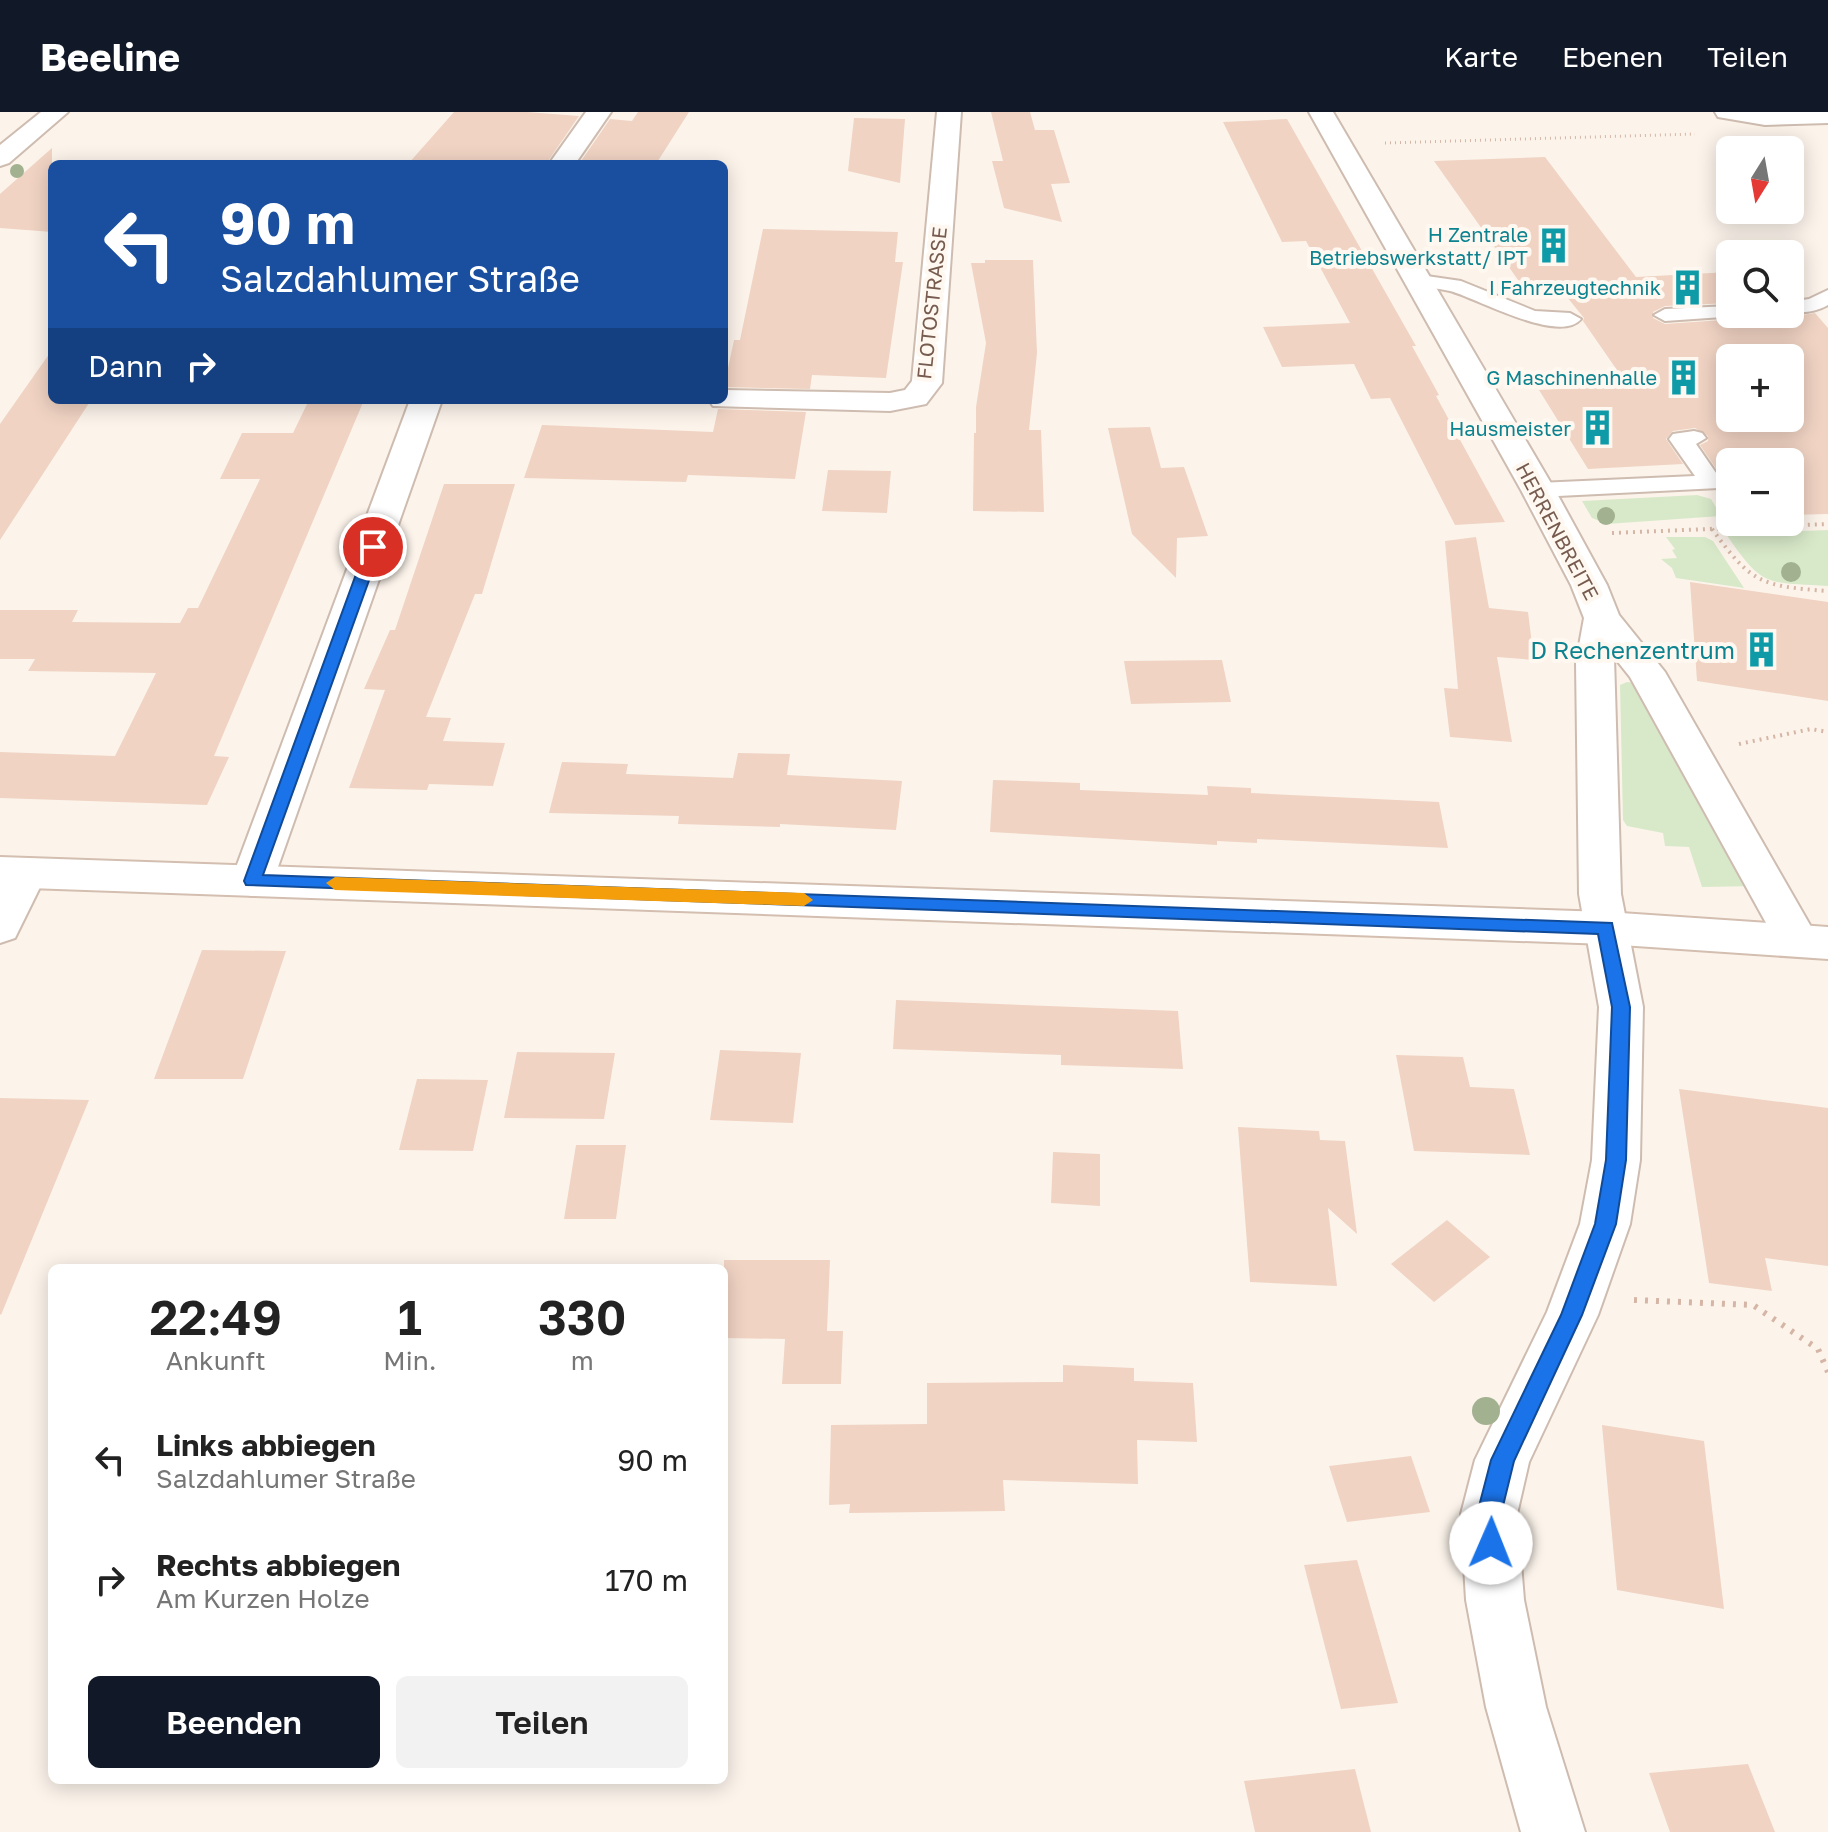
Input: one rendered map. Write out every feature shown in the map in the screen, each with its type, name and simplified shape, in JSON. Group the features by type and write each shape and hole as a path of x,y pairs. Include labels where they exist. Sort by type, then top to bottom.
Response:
{"street":[{"path":"0,158 56,112"},
{"path":"565,160 599,112"},
{"name":"FLOTOSTRASSE","path":"728,399 890,402 915,397 927,383 949,112"},
{"name":"HERRENBREITE","path":"1321,112 1563,535 1602,618 1646,672 1812,941"},
{"path":"1727,112 1765,118 1828,116"},
{"path":"252,881 425,404"},
{"name":"HERRENBREITE","path":"1553,1832 1516,1707 1495,1600 1489,1514 1502,1460 1572,1315 1605,1224 1616,1160 1621,1007 1600,894 1595,662 1602,618"},
{"path":"0,927 13,873 1606,928 1812,941"}],"lane":[{"path":"1420,281 1454,285 1532,317 1570,319"},
{"path":"1804,306 1815,304 1828,296"},
{"path":"1665,315 1716,313"},
{"path":"1538,490 1711,483 1681,439 1694,438"}],"path":[{"path":"1340,144 1695,134"},
{"path":"1563,535 1828,524"},
{"path":"1711,528 1755,582 1779,588 1828,591"},
{"path":"1762,741 1811,729 1828,732"},
{"path":"1628,1300 1753,1305 1818,1349 1828,1372"}],"green space":[{"path":"1697,495 1711,499 1716,508 1716,516 1607,524 1592,518 1582,501"},
{"path":"1828,530 1828,586 1767,579 1749,564 1728,536 1804,536 1804,531"},
{"path":"1666,537 1705,537 1713,541 1744,588 1676,578 1672,568 1661,559 1677,558 1672,550 1675,549"},
{"path":"1636,683 1760,886 1702,887 1689,847 1665,846 1663,833 1627,826 1623,820 1620,685"}],"building":[{"path":"454,112 579,116 549,160 412,160"},
{"path":"638,112 689,112 659,160 582,160 610,119 632,121"},
{"path":"991,112 1030,112 1035,130 1054,130 1070,183 1051,184 1062,222 1004,208 992,161 1003,161"},
{"path":"854,118 905,119 900,183 848,171"},
{"path":"1287,119 1416,346 1412,346 1439,395 1436,396 1505,522 1455,525 1390,398 1371,399 1354,364 1282,367 1263,327 1350,323 1306,241 1282,242 1223,122"},
{"path":"52,148 52,160 48,160 48,232 0,228 0,194"},
{"path":"1545,157 1636,277 1716,273 1716,304 1665,306 1653,312 1653,318 1665,324 1716,320 1716,328 1804,328 1804,315 1815,313 1828,328 1828,514 1804,515 1804,448 1716,448 1716,468 1700,445 1708,441 1708,436 1695,428 1673,431 1666,439 1683,464 1588,469 1539,390 1628,386 1583,321 1584,318 1558,286 1523,287 1434,161"},
{"path":"763,229 898,232 895,262 903,262 886,378 812,375 810,389 728,387 734,340 740,340"},
{"path":"985,260 1033,260 1037,353 1029,430 1041,430 1044,512 973,511 976,407 986,343 971,263 985,263"},
{"path":"48,356 48,404 88,404 0,540 0,424"},
{"path":"307,404 362,404 214,756 229,757 207,805 0,798 0,752 115,756 156,673 28,671 35,659 0,659 0,610 78,610 72,622 180,623 188,608 198,608 260,479 220,479 242,433 293,433"},
{"path":"718,409 806,412 795,479 688,475 686,482 524,478 542,425 713,432"},
{"path":"1150,427 1161,468 1184,467 1208,536 1177,538 1176,578 1132,534 1108,428"},
{"path":"828,470 891,471 887,513 822,511"},
{"path":"444,484 515,484 482,594 475,594 426,717 451,718 443,741 505,743 493,786 429,784 427,790 349,788 385,690 364,689 390,630 395,630"},
{"path":"1476,537 1489,608 1528,612 1534,660 1497,657 1512,742 1450,737 1444,688 1458,689 1445,541"},
{"name":"D Rechenzentrum","path":"1690,582 1828,602 1828,701 1697,681"},
{"path":"1222,660 1231,702 1131,704 1124,661"},
{"path":"738,753 790,754 787,775 902,781 896,830 780,824 780,827 678,824 679,816 549,813 562,762 628,764 626,774 733,778"},
{"path":"993,780 1080,783 1080,790 1208,795 1207,786 1251,788 1251,793 1439,802 1448,848 1257,839 1257,843 1217,841 1217,845 990,832"},
{"path":"202,950 286,951 243,1079 154,1079"},
{"path":"896,1000 1178,1011 1183,1069 1061,1065 1061,1055 893,1049"},
{"path":"720,1050 801,1053 793,1123 710,1120"},
{"path":"517,1052 615,1053 604,1119 504,1118"},
{"path":"1396,1055 1463,1057 1470,1087 1514,1089 1530,1155 1414,1151"},
{"path":"417,1079 488,1080 473,1151 399,1150"},
{"path":"1679,1089 1828,1108 1828,1266 1765,1258 1772,1291 1709,1283"},
{"path":"0,1098 89,1100 1,1315 0,1314"},
{"path":"1238,1127 1319,1131 1320,1140 1345,1141 1357,1234 1328,1208 1337,1286 1250,1282"},
{"path":"576,1145 626,1145 616,1219 564,1219"},
{"path":"1053,1152 1100,1154 1100,1206 1051,1203"},
{"path":"1447,1220 1490,1257 1434,1302 1391,1264"},
{"path":"724,1260 830,1260 827,1331 843,1331 841,1384 782,1384 785,1339 728,1338 728,1264 724,1264"},
{"path":"1063,1365 1134,1368 1134,1381 1193,1383 1197,1442 1137,1440 1138,1484 1003,1480 1005,1511 849,1513 850,1504 829,1505 831,1425 927,1424 927,1383 1063,1382"},
{"path":"1602,1425 1704,1441 1724,1609 1617,1590"},
{"path":"1411,1456 1430,1512 1347,1522 1329,1466"},
{"path":"1357,1560 1398,1703 1341,1709 1304,1565"},
{"path":"1748,1764 1775,1832 1670,1832 1649,1773"},
{"path":"1355,1769 1371,1832 1255,1832 1244,1781"}],"slow traffic":[{"path":"335,883 804,900"}],"place":[{"name":"H Zentrale Betriebswerkstatt/ IPT","path":"1554,246"},
{"name":"I Fahrzeugtechnik","path":"1687,287"},
{"name":"G Maschinenhalle","path":"1683,377"},
{"name":"Hausmeister","path":"1597,428"},
{"name":"D Rechenzentrum","path":"1761,649"}],"route":[{"path":"373,547 252,881 1606,928 1621,1007 1616,1160 1605,1224 1572,1315 1502,1460 1489,1514 1491,1543"}]}
